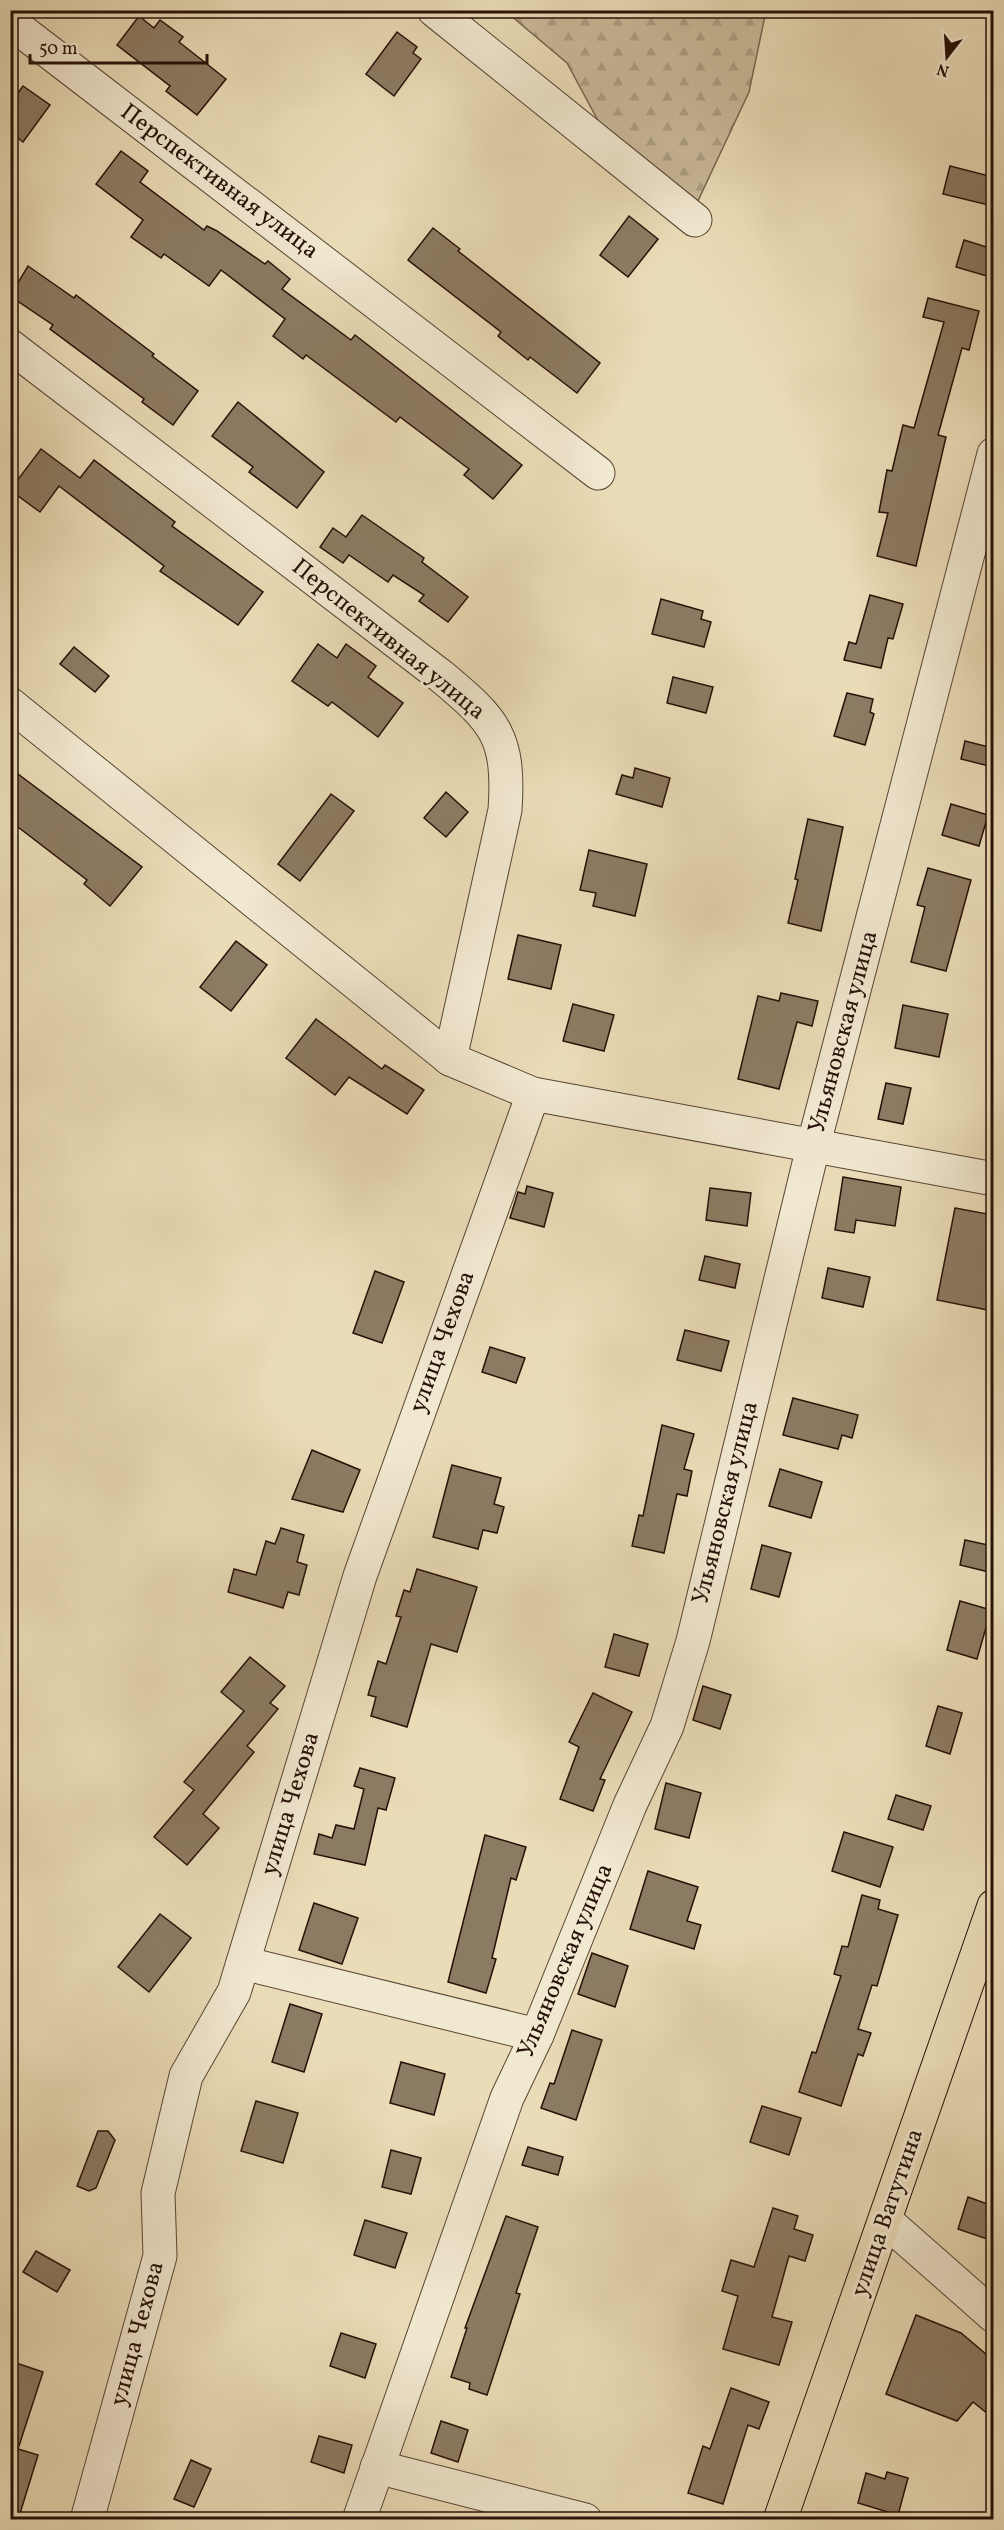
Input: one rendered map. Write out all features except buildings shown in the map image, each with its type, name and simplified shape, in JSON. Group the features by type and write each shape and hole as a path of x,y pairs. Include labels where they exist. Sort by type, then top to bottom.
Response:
{"main road":[{"name":"улица Ватутина","path":"786,2517 993,1906"}],"street":[{"path":"434,10 695,220"},
{"name":"Перспективная улица","path":"10,22 598,473"},
{"name":"Перспективная улица","path":"10,346 441,676 476,705 492,724 502,743 507,778 505,810 450,1059"},
{"name":"Ульяновская улица","path":"359,2520 507,2098 537,2035 630,1805 667,1726 693,1641 813,1147 993,454"},
{"path":"10,704 450,1059 533,1094 993,1179"},
{"name":"улица Чехова","path":"87,2520 160,2256 158,2193 186,2076 234,1992 360,1576 533,1094"},
{"path":"243,1962 537,2035"},
{"path":"886,2221 993,2316"},
{"path":"377,2467 585,2520"}],"green space":[{"path":"500,11 766,11 749,92 696,205 601,126 567,63 510,15"}]}
